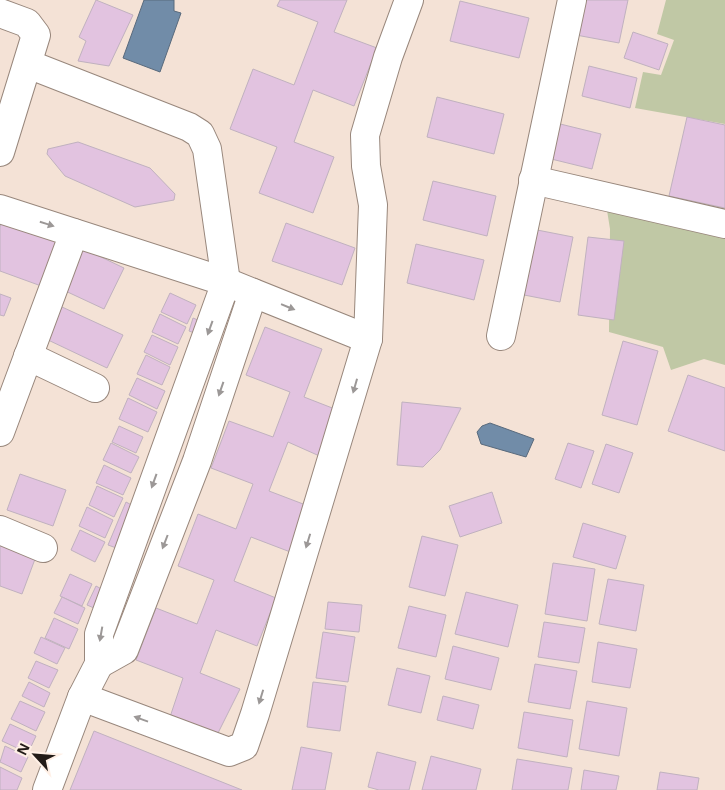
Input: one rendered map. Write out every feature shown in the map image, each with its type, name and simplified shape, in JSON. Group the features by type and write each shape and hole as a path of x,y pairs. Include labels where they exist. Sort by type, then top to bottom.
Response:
{"street":[{"path":"82,696 229,752 244,746 334,457 368,339 373,205 366,166 365,135 388,56 408,0"},
{"path":"501,336 572,0"},
{"path":"0,13 27,23 36,34 0,152"},
{"path":"28,64 189,127 200,134 207,149 226,282 99,634 99,664 82,696 46,790"},
{"path":"534,180 725,224"},
{"path":"0,210 74,232 226,282 368,339"},
{"path":"0,432 74,232"},
{"path":"99,664 124,650 197,461 253,293"},
{"path":"28,356 96,388"},
{"path":"0,530 44,548"}],"green space":[{"path":"666,0 725,0 725,124 635,108 643,72 661,75 674,40 657,34"},
{"path":"606,204 725,233 725,365 704,359 671,370 663,347 609,332 610,229"}],"water":[{"path":"144,0 174,0 174,11 181,13 160,72 123,58"},
{"path":"490,423 534,439 526,457 481,444 477,432 482,426"}],"building":[{"path":"96,0 133,15 109,66 78,61 86,41 79,37"},
{"path":"280,0 347,0 334,32 377,48 354,106 313,90 294,142 334,157 313,213 259,193 277,147 230,129 253,69 294,85 318,22 277,6"},
{"path":"583,0 628,0 619,43 576,35"},
{"path":"460,1 529,18 519,58 450,41"},
{"path":"633,32 668,44 659,70 624,58"},
{"path":"589,66 637,78 630,108 582,96"},
{"path":"437,97 504,114 494,154 427,137"},
{"path":"687,117 725,125 725,208 669,196"},
{"path":"548,121 601,134 592,169 539,156"},
{"path":"78,142 150,168 175,194 174,200 135,207 65,176 47,154 48,149"},
{"path":"433,181 496,196 487,236 423,220"},
{"path":"3,219 61,241 44,287 0,271 0,227"},
{"path":"286,223 355,248 342,285 272,261"},
{"path":"532,229 573,237 560,302 519,294"},
{"path":"588,237 624,241 614,320 578,315"},
{"path":"416,244 484,260 474,300 407,283"},
{"path":"78,246 124,268 104,309 59,288"},
{"path":"170,293 196,305 187,324 161,312"},
{"path":"0,294 11,298 4,316 0,315"},
{"path":"62,307 123,335 107,368 46,339"},
{"path":"160,314 186,327 178,344 152,332"},
{"path":"193,318 210,325 205,337 189,331"},
{"path":"265,327 322,349 304,397 340,411 324,458 288,442 269,491 311,507 293,553 251,537 234,581 276,598 257,646 216,630 200,673 240,689 218,733 169,720 183,678 136,660 156,608 197,624 214,580 178,566 198,514 236,529 253,484 211,468 229,421 273,437 290,392 246,375"},
{"path":"152,335 178,347 170,365 144,352"},
{"path":"623,341 658,351 637,425 602,415"},
{"path":"146,355 170,367 162,385 137,374"},
{"path":"688,375 725,388 725,451 668,431"},
{"path":"137,378 165,391 157,409 129,395"},
{"path":"128,398 157,412 148,432 119,419"},
{"path":"402,402 461,408 440,450 423,467 397,465"},
{"path":"119,426 143,437 136,453 112,442"},
{"path":"111,443 139,457 131,473 103,460"},
{"path":"568,443 594,451 581,488 555,479"},
{"path":"606,444 633,453 619,493 592,484"},
{"path":"104,465 131,478 123,495 96,483"},
{"path":"20,474 66,490 53,526 7,510"},
{"path":"97,486 123,498 114,517 89,505"},
{"path":"492,492 502,523 460,537 449,506"},
{"path":"126,502 139,509 122,550 108,545"},
{"path":"87,507 113,520 105,538 79,526"},
{"path":"583,523 626,536 616,569 573,557"},
{"path":"80,530 105,542 95,562 71,550"},
{"path":"422,536 458,545 445,596 409,587"},
{"path":"0,537 38,551 22,594 0,586"},
{"path":"553,563 595,569 587,621 545,614"},
{"path":"70,574 92,584 82,606 60,596"},
{"path":"608,579 644,585 636,631 599,624"},
{"path":"96,586 109,593 101,611 87,605"},
{"path":"466,592 518,605 508,647 455,634"},
{"path":"62,597 85,608 78,624 54,613"},
{"path":"328,602 362,605 359,632 325,629"},
{"path":"409,606 446,615 436,657 398,648"},
{"path":"54,618 78,629 69,649 45,638"},
{"path":"544,622 585,628 579,663 538,657"},
{"path":"323,632 355,637 348,682 316,678"},
{"path":"41,637 65,648 57,664 34,653"},
{"path":"598,642 637,649 630,688 592,682"},
{"path":"453,646 499,658 491,690 445,679"},
{"path":"36,661 58,670 49,688 28,678"},
{"path":"535,664 577,671 570,709 528,702"},
{"path":"397,668 430,676 421,713 388,705"},
{"path":"29,682 50,693 44,707 22,696"},
{"path":"313,682 346,686 340,731 307,727"},
{"path":"443,696 479,705 473,729 437,720"},
{"path":"20,701 45,712 36,731 11,719"},
{"path":"587,701 627,708 619,756 579,749"},
{"path":"524,712 573,720 567,757 518,748"},
{"path":"10,724 36,736 28,753 2,741"},
{"path":"94,731 242,790 70,790"},
{"path":"5,746 28,757 21,772 0,762"},
{"path":"301,747 332,753 325,790 292,790"},
{"path":"377,752 416,762 409,790 379,790 368,787"},
{"path":"431,756 481,769 476,790 422,790"},
{"path":"517,759 572,768 568,790 512,790"},
{"path":"0,767 22,778 17,790 0,790"},
{"path":"584,770 619,776 616,790 581,790"},
{"path":"660,772 699,778 697,790 657,790"}]}
